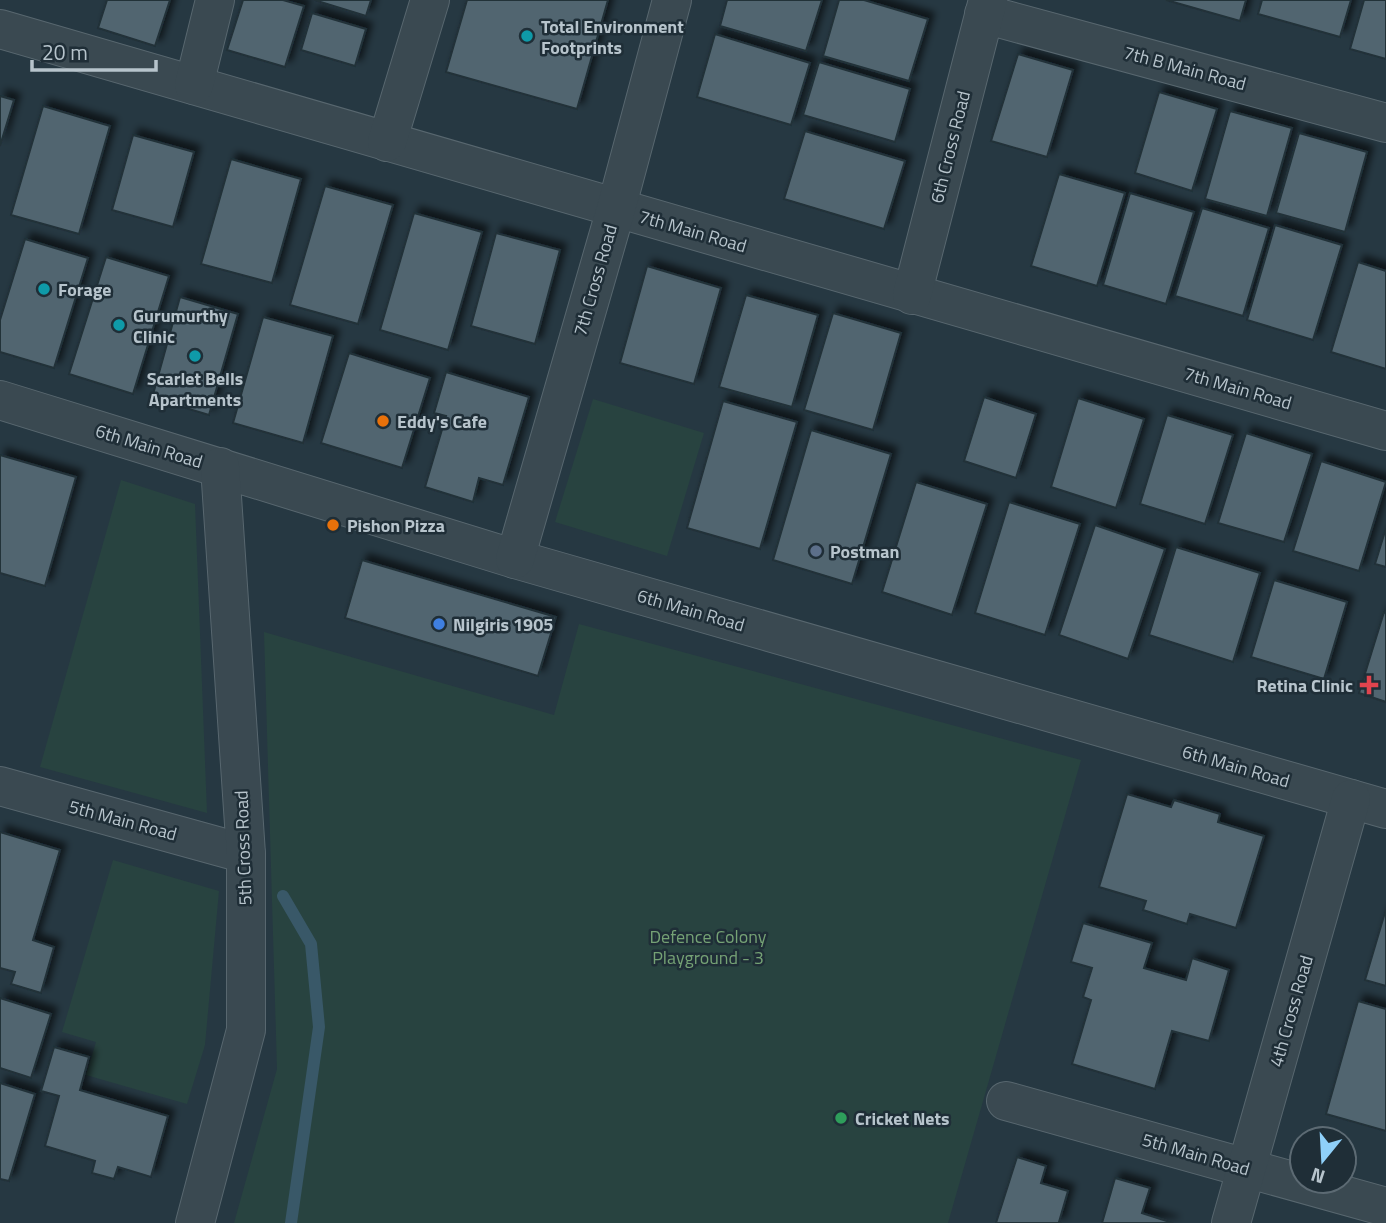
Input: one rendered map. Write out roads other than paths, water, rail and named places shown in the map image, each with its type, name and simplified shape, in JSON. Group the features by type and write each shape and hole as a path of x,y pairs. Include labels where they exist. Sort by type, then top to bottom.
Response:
{"street":[{"path":"194,85 215,0"},
{"path":"387,142 430,0"},
{"name":"7th Cross Road","path":"514,559 616,209 672,0"},
{"name":"7th B Main Road","path":"986,7 1386,123"},
{"name":"6th Cross Road","path":"912,295 986,7"},
{"name":"7th Main Road","path":"0,29 1386,431"},
{"name":"6th Main Road","path":"0,400 514,559 1368,804"},
{"name":"5th Cross Road","path":"195,1223 246,1030 246,854 220,467"},
{"name":"5th Main Road","path":"0,786 246,854"},
{"name":"4th Cross Road","path":"1231,1223 1246,1168 1368,804"},
{"name":"5th Main Road","path":"1006,1101 1386,1207"}],"waterway":[{"path":"283,896 311,944 319,1027 291,1223"}],"place":[{"name":"Total Environment Footprints","path":"527,36"},
{"name":"Forage","path":"44,289"},
{"name":"Gurumurthy Clinic","path":"119,325"},
{"name":"Scarlet Bells Apartments","path":"195,356"},
{"name":"Eddy's Cafe","path":"383,421"},
{"name":"Pishon Pizza","path":"333,525"},
{"name":"Postman","path":"816,551"},
{"name":"Nilgiris 1905","path":"439,624"},
{"name":"Retina Clinic","path":"1369,685"},
{"name":"Cricket Nets","path":"841,1118"}],"park label":[{"name":"Defence Colony Playground - 3","path":"708,946"}]}
